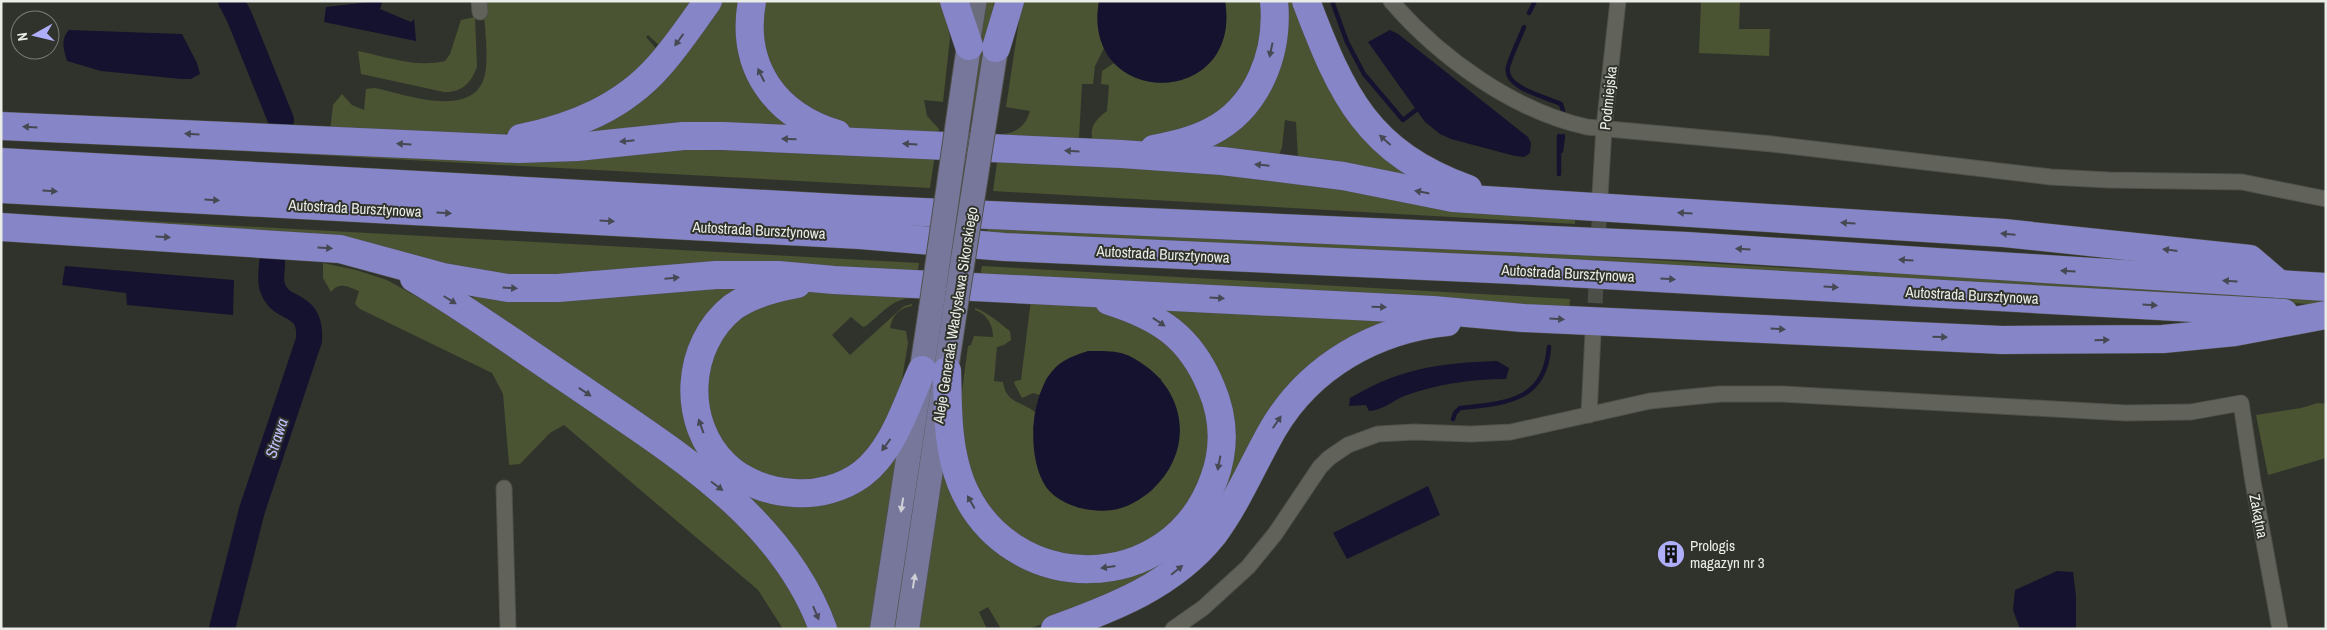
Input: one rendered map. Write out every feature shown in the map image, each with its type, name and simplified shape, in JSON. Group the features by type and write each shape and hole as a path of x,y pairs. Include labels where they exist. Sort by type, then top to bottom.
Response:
{"highway":[{"path":"453,146 507,141 540,134 581,122 611,106 642,83 659,66 708,1"},
{"path":"752,1 749,30 751,49 762,79 772,94 787,109 816,128 873,142"},
{"path":"954,1 969,46"},
{"path":"996,48 1010,1"},
{"path":"1121,154 1183,142 1209,132 1225,122 1245,105 1263,76 1271,52 1275,26 1274,1"},
{"path":"1306,1 1349,100 1366,122 1387,143 1420,168 1444,179 1486,195 1523,203"},
{"path":"1,126 547,149 683,136 873,142 1121,154 1290,168 1343,176 1453,198 1798,220 2108,243 2250,259 2278,284"},
{"name":"Autostrada Bursztynowa","path":"1,162 864,209 1687,246 2326,287"},
{"name":"Autostrada Bursztynowa","path":"1,189 860,235 1005,247 1514,270 2326,315"},
{"path":"1,227 340,249 443,277 485,286 519,288 560,288 716,275 778,275 834,280 1432,310 1508,317 1983,339 2163,339 2235,332 2326,315"},
{"path":"378,259 409,275 460,306 625,419 720,488 754,521 785,559 812,602 822,629"},
{"path":"834,280 783,287 753,296 734,307 723,317 706,339 695,373 696,409 705,438 725,465 752,483 785,493 802,494 835,488 862,474 890,441 934,370"},
{"path":"934,370 961,483 979,516 1010,546 1042,563 1063,568 1099,568 1140,559 1163,547 1176,537 1204,504 1219,461 1221,448 1220,414 1216,399 1202,368 1181,339 1152,317 1104,299 1046,290"},
{"path":"1055,629 1094,615 1138,595 1167,577 1196,553 1212,535 1233,503 1285,411 1304,388 1335,362 1363,344 1420,325 1508,317"}],"main road":[{"name":"Aleje Generała Władysława Sikorskiego","path":"906,629 934,370 931,310 976,1"},
{"name":"Aleje Generała Władysława Sikorskiego","path":"882,629 934,370 955,310 1003,1"}],"street":[{"path":"1391,1 1402,14 1442,50 1479,79 1518,104 1560,121 1604,128 1772,144 2051,176 2117,180 2242,182 2326,199"},
{"name":"Podmiejska","path":"1600,196 1604,128 1618,1"},
{"path":"1173,629 1204,608 1248,567 1275,534 1320,467 1348,445 1378,434 1511,432 1589,415 1594,333"},
{"name":"Zakątna","path":"1589,415 1650,401 1720,394 1782,394 2126,413 2191,412 2241,403 2253,482 2280,629"},
{"path":"504,488 508,629"}],"green space":[{"path":"483,1 698,1 662,48 648,35 646,37 659,52 615,96 525,131 496,135 330,131 333,105 342,94 352,105 364,110 366,89 375,88 406,96 441,101 458,100 472,95 481,84 486,67"},
{"path":"720,1 741,1 773,113 791,129 617,136 583,132"},
{"path":"764,1 943,1 950,38 943,102 924,100 927,116 939,129 937,136 846,128 779,90 759,38"},
{"path":"987,1 994,1 976,117 969,117"},
{"path":"1022,1 1099,1 1098,25 1104,48 1095,66 1093,84 1082,84 1079,138 1073,142 1001,138 1002,134 1012,132 1020,127 1030,111 1006,107"},
{"path":"1225,1 1263,1 1262,42 1247,84 1202,126 1140,143 1094,143 1092,129 1099,118 1107,111 1109,85 1101,84 1102,71 1114,63 1118,67 1203,69 1216,53 1223,38 1226,22"},
{"path":"1286,1 1300,1 1326,69 1442,186 1298,158 1296,122 1285,120 1282,147 1278,158 1190,153 1212,144"},
{"path":"1701,1 1740,1 1739,29 1770,29 1769,56 1699,53"},
{"path":"475,17 477,66 469,82 461,89 444,92 361,74 358,51 412,62 434,63 445,61 450,54 461,20"},
{"path":"1,138 935,154 930,188"},
{"path":"998,156 1216,171 1575,217 1575,224 993,191"},
{"path":"1,213 919,263 917,275 545,281 1,218"},
{"path":"988,224 1259,236 1788,268 2326,293 2326,305 987,233"},
{"path":"323,263 356,270 387,280 476,330 685,476 751,533 780,571 812,629 783,629 758,590 564,425 550,433 520,464 509,465 503,394 492,373 360,309 355,304 359,291 341,286 331,292 323,278"},
{"path":"982,266 1570,299 1569,312 980,277"},
{"path":"745,284 722,305 692,431 803,503 902,432 872,629 832,629 802,572 473,308 474,289"},
{"path":"852,289 914,293 913,298 906,298 893,304 866,326 863,327 851,317 832,335 850,355 904,306 912,304 912,306 897,313 892,320 890,328 906,331 908,343 899,398 892,416 864,458 832,479 782,484 739,461 718,436 706,402 707,367 724,328 775,293"},
{"path":"1031,299 1088,303 1162,332 1201,385 1212,448 1191,504 1144,546 1077,560 1008,533 968,476 959,414 968,346 971,345 974,336 993,337 992,328 988,320 975,308 989,315 1010,331 1011,340 997,347 994,381 1003,382 1010,398 1035,412 1033,430 1162,380 1128,355 1071,357 1056,367 1046,379 1040,395 1033,393 1022,398 1014,383 1021,380"},
{"path":"1157,309 1411,318 1385,327 1253,456 1184,556 1089,608 1028,629 1001,629 988,607 979,612 987,629 917,629 944,454 1001,550 1156,562 1229,452"},
{"path":"2318,403 2326,404 2326,458 2268,475 2256,415 2301,408"}],"shaded area":[{"path":"378,1 382,3 380,9 411,22 414,19 416,41 324,22 326,7"},
{"path":"1099,1 1225,1 1224,37 1210,62 1188,78 1162,83 1135,78 1113,62 1100,37"},
{"path":"69,30 182,34 197,63 200,74 191,79 181,79 101,71 67,61 64,37"},
{"path":"1390,30 1398,34 1528,137 1531,143 1530,153 1524,157 1515,156 1451,139 1440,134 1425,122 1368,42"},
{"path":"65,266 234,280 233,315 127,305 126,293 62,285"},
{"path":"1088,351 1120,353 1129,356 1148,368 1163,382 1173,399 1179,417 1180,436 1176,455 1167,473 1143,497 1118,509 1103,511 1085,509 1059,499 1046,487 1035,459 1033,443 1034,426 1040,393 1055,368 1062,362"},
{"path":"1497,361 1509,368 1506,379 1467,381 1429,388 1404,396 1373,411 1369,411 1366,405 1349,406 1350,398 1386,380 1404,374 1457,363"},
{"path":"1428,486 1440,515 1347,559 1333,533"},
{"path":"2057,571 2073,572 2076,596 2076,629 2020,629 2013,610 2015,590"}],"waterway":[{"name":"Strawa","path":"231,1 239,16 281,120"},
{"path":"1332,1 1347,42 1364,74 1403,120 1416,110"},
{"path":"1529,13 1535,1"},
{"path":"1524,27 1508,67 1508,74 1512,81 1527,91 1561,104 1563,111"},
{"path":"1559,136 1559,174"},
{"path":"1561,151 1563,136"},
{"name":"Strawa","path":"222,629 252,510 309,340 309,327 306,318 301,312 276,295 271,283 272,263"},
{"path":"1453,419 1455,413 1460,408 1507,401 1531,389 1540,379 1546,365 1549,347"}],"tunnel":[{"path":"1594,326 1600,202"}],"place":[{"name":"Prologis magazyn nr 3","path":"1671,554"}]}
